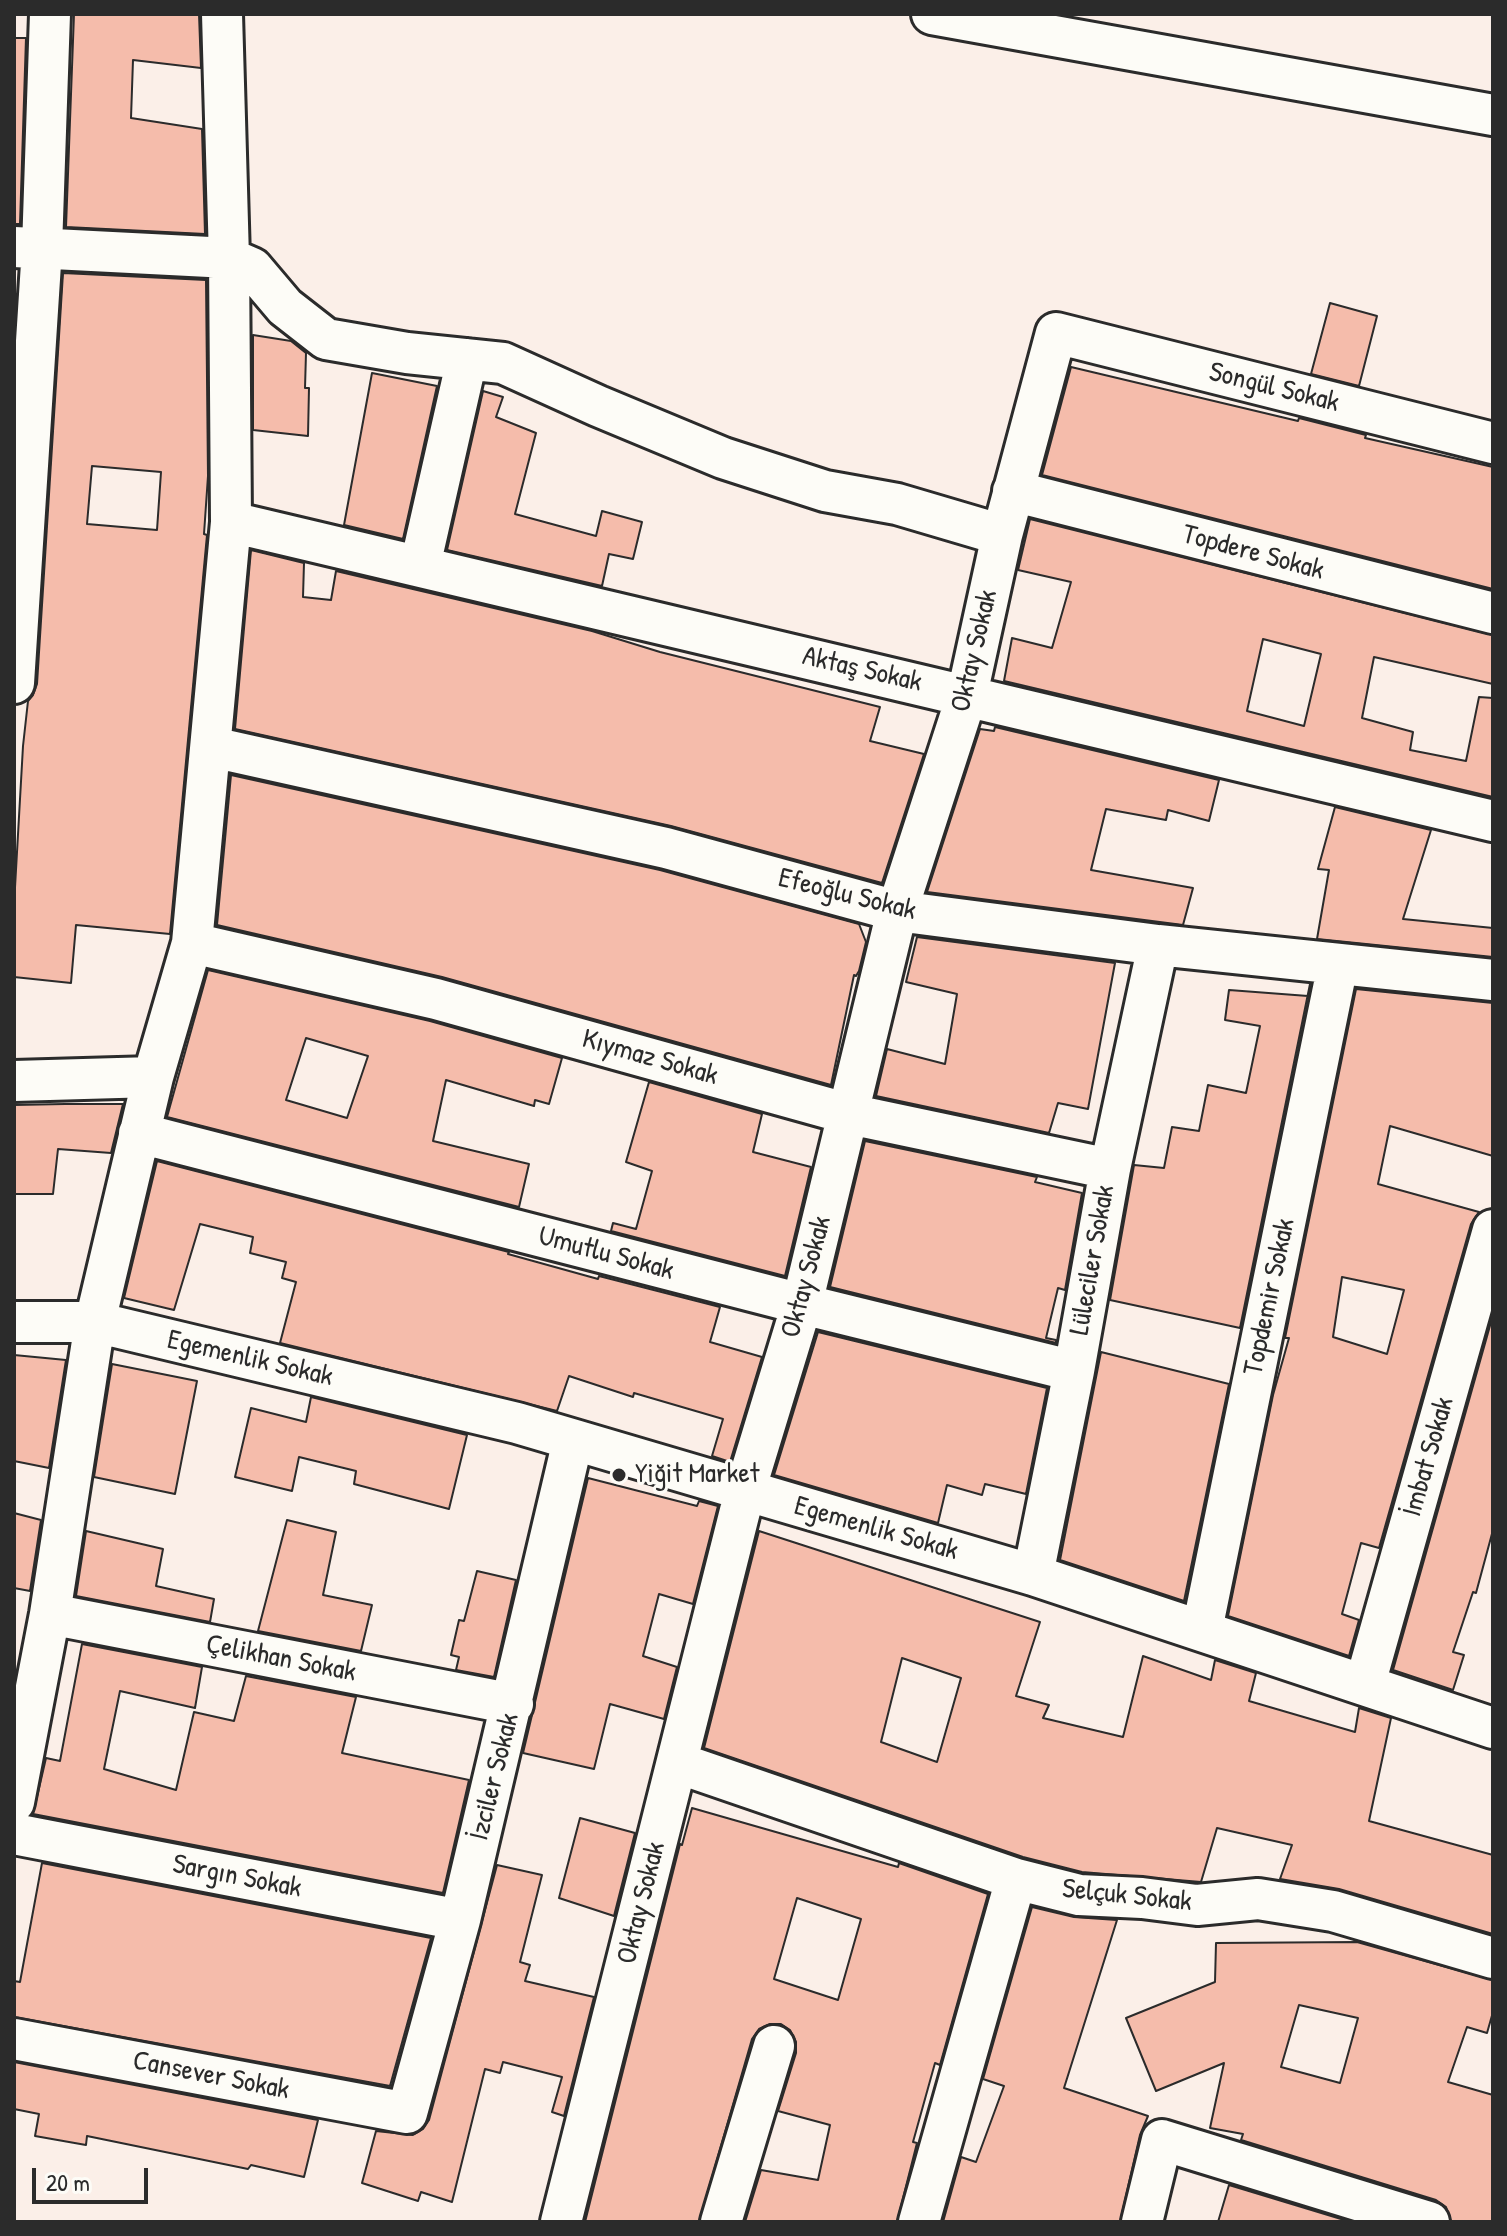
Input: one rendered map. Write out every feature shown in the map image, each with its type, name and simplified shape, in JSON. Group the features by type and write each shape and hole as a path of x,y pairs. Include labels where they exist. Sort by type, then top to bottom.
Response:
{"street":[{"path":"14,683 28,247 50,14"},
{"path":"14,1802 50,1614 95,1322 153,1077 192,943 231,522 229,258 222,14"},
{"path":"932,14 1493,115"},
{"path":"28,247 229,258 252,268 285,307 326,339 407,353 503,363 723,458 825,491 897,504 1002,535"},
{"name":"Songül Sokak","path":"1056,333 1493,443"},
{"name":"Oktay Sokak","path":"561,2222 745,1491 802,1304 897,911 967,695 1002,535 1056,333"},
{"path":"420,566 467,359"},
{"name":"Topdere Sokak","path":"1013,491 1493,613"},
{"name":"Aktaş Sokak","path":"231,522 1493,821"},
{"name":"Efeoğlu Sokak","path":"212,747 666,848 897,911 1158,945 1493,980"},
{"name":"Kıymaz Sokak","path":"192,943 436,999 849,1114 1110,1169"},
{"name":"Lüleciler Sokak","path":"1033,1575 1110,1169 1158,945"},
{"name":"Topdemir Sokak","path":"1202,1630 1338,964"},
{"path":"14,1081 153,1077"},
{"name":"Umutlu Sokak","path":"139,1133 1074,1371"},
{"name":"İmbat Sokak","path":"1365,1684 1493,1230"},
{"name":"Egemenlik Sokak","path":"14,1322 95,1322 502,1419 1033,1575 1493,1728"},
{"name":"İzciler Sokak","path":"407,2113 460,1920 573,1440"},
{"name":"Çelikhan Sokak","path":"50,1614 513,1704"},
{"name":"Selçuk Sokak","path":"678,1763 1016,1879 1079,1895 1197,1905 1258,1899 1273,1901 1333,1911 1493,1958"},
{"name":"Sargın Sokak","path":"14,1834 460,1920"},
{"path":"919,2222 1016,1879"},
{"name":"Cansever Sokak","path":"14,2039 407,2113"},
{"path":"721,2222 774,2046"},
{"path":"1142,2222 1162,2140 1429,2222"}],"building":[{"path":"74,14 199,14 201,68 133,60 131,118 202,129 205,234 66,227"},
{"path":"14,38 26,38 20,224 14,224"},
{"path":"63,273 206,280 208,476 204,534 207,535 170,934 76,925 71,983 14,977 14,905 23,746 28,701 37,684","holes":["92,466 161,472 157,530 87,524"]},
{"path":"1330,303 1377,316 1359,386 1311,374"},
{"path":"253,335 291,341 306,353 308,436 253,430"},
{"path":"1071,367 1298,421 1299,418 1366,435 1365,438 1493,467 1493,589 1042,475"},
{"path":"372,373 437,386 403,539 344,525"},
{"path":"483,391 503,397 496,417 536,433 515,514 596,536 602,511 642,522 633,559 609,554 602,586 447,550"},
{"path":"1030,519 1493,635 1493,684 1374,657 1362,718 1413,732 1410,750 1466,761 1479,697 1493,698 1493,797 1004,681 1012,638 1052,648 1071,582 1018,570","holes":["1263,639 1321,654 1304,726 1247,711"]},
{"path":"251,550 304,563 303,597 331,600 336,571 592,631 660,652 880,707 870,741 924,754 882,883 671,826 235,729"},
{"path":"995,727 1219,780 1209,821 1168,810 1166,820 1106,809 1091,870 1193,888 1183,925 927,892 980,729 994,731"},
{"path":"231,775 660,870 859,924 866,942 859,971 854,975 831,1085 442,977 217,925"},
{"path":"1335,807 1431,830 1403,919 1493,928 1493,957 1317,939 1329,870 1318,869"},
{"path":"917,937 1115,963 1088,1109 1058,1103 1049,1133 876,1096 887,1049 945,1064 957,994 906,982"},
{"path":"208,970 430,1021 562,1058 549,1104 535,1100 534,1106 446,1080 433,1141 529,1164 519,1207 167,1117","holes":["306,1038 368,1056 347,1118 286,1100"]},
{"path":"1356,989 1493,1003 1493,1156 1390,1126 1378,1184 1479,1212 1471,1224 1379,1548 1361,1543 1342,1614 1359,1620 1349,1656 1228,1616 1273,1395 1289,1338 1285,1338","holes":["1342,1277 1404,1290 1387,1354 1333,1337"]},
{"path":"1229,990 1308,996 1240,1328 1110,1300 1134,1165 1164,1168 1172,1127 1199,1131 1208,1085 1246,1093 1260,1026 1225,1020"},
{"path":"649,1082 762,1114 753,1152 811,1167 785,1276 611,1231 613,1223 636,1229 652,1171 626,1162"},
{"path":"123,1104 111,1153 58,1149 53,1194 14,1194 14,1105"},
{"path":"865,1141 1037,1177 1035,1182 1082,1193 1065,1290 1058,1288 1046,1338 1056,1340 1056,1343 830,1287"},
{"path":"157,1161 509,1252 598,1279 599,1276 720,1307 710,1342 762,1357 730,1462 712,1456 723,1419 634,1393 633,1397 569,1376 557,1411 280,1343 296,1282 282,1278 286,1262 250,1253 253,1237 200,1224 174,1310 124,1298"},
{"path":"1493,1315 1493,1530 1476,1593 1473,1592 1453,1652 1464,1655 1453,1690 1393,1670"},
{"path":"818,1332 1047,1388 1026,1494 985,1484 982,1495 947,1485 938,1523 774,1475"},
{"path":"1101,1352 1229,1384 1184,1601 1060,1560"},
{"path":"14,1355 66,1360 49,1468 14,1461"},
{"path":"112,1364 197,1381 175,1494 94,1477"},
{"path":"311,1397 467,1435 449,1509 354,1484 356,1471 299,1457 292,1491 235,1477 251,1408 306,1422"},
{"path":"588,1478 697,1506 699,1501 718,1506 693,1604 659,1594 643,1656 677,1667 664,1719 610,1704 594,1769 523,1753"},
{"path":"14,1513 41,1520 30,1591 14,1588"},
{"path":"287,1520 336,1532 323,1595 372,1605 361,1651 258,1631"},
{"path":"86,1531 163,1549 156,1586 214,1599 210,1622 76,1596"},
{"path":"759,1531 1040,1622 1016,1696 1049,1705 1043,1718 1123,1737 1143,1656 1211,1680 1215,1660 1256,1673 1249,1701 1355,1732 1359,1708 1391,1718 1369,1821 1493,1855 1493,1934 1339,1889 1280,1879 1292,1845 1217,1828 1201,1882 1082,1872 1023,1857 704,1748","holes":["902,1658 961,1678 937,1762 881,1742"]},
{"path":"477,1571 516,1580 494,1677 456,1670 459,1657 451,1655 459,1620 464,1621"},
{"path":"82,1644 202,1667 195,1708 120,1691 104,1769 176,1790 194,1712 234,1721 246,1676 356,1697 342,1753 469,1780 443,1893 33,1814 46,1758 60,1761"},
{"path":"692,1808 898,1867 899,1863 988,1894 940,2065 935,2063 913,2142 917,2143 897,2222 745,2222 761,2170 818,2180 830,2125 778,2111 796,2053 796,2042 790,2030 781,2024 770,2024 759,2029 752,2039 699,2222 585,2222","holes":["797,1898 861,1919 838,2000 774,1979"]},
{"path":"580,1818 635,1833 614,1916 559,1898"},
{"path":"42,1863 431,1938 390,2086 14,2017 14,1981 20,1982"},
{"path":"497,1865 542,1875 520,1962 530,1965 525,1981 594,1997 564,2116 552,2112 562,2077 503,2062 500,2073 485,2069 452,2202 421,2192 418,2201 362,2183 376,2131 413,2135 423,2129 429,2120"},
{"path":"1032,1907 1074,1917 1117,1920 1064,2088 1148,2116 1140,2135 1120,2222 943,2222 961,2157 976,2162 1004,2086 983,2079"},
{"path":"1357,1942 1493,1980 1493,2012 1487,2033 1467,2027 1448,2082 1493,2095 1493,2222 1451,2222 1446,2207 1436,2200 1241,2140 1243,2134 1210,2128 1224,2063 1156,2091 1126,2018 1215,1982 1216,1943","holes":["1299,2005 1358,2018 1340,2083 1281,2067"]},
{"path":"14,2062 318,2120 304,2177 251,2165 248,2169 87,2136 86,2145 35,2136 39,2114 14,2109"},
{"path":"1229,2185 1351,2222 1218,2222"}],"place":[{"name":"Yiğit Market","path":"619,1475"}]}
